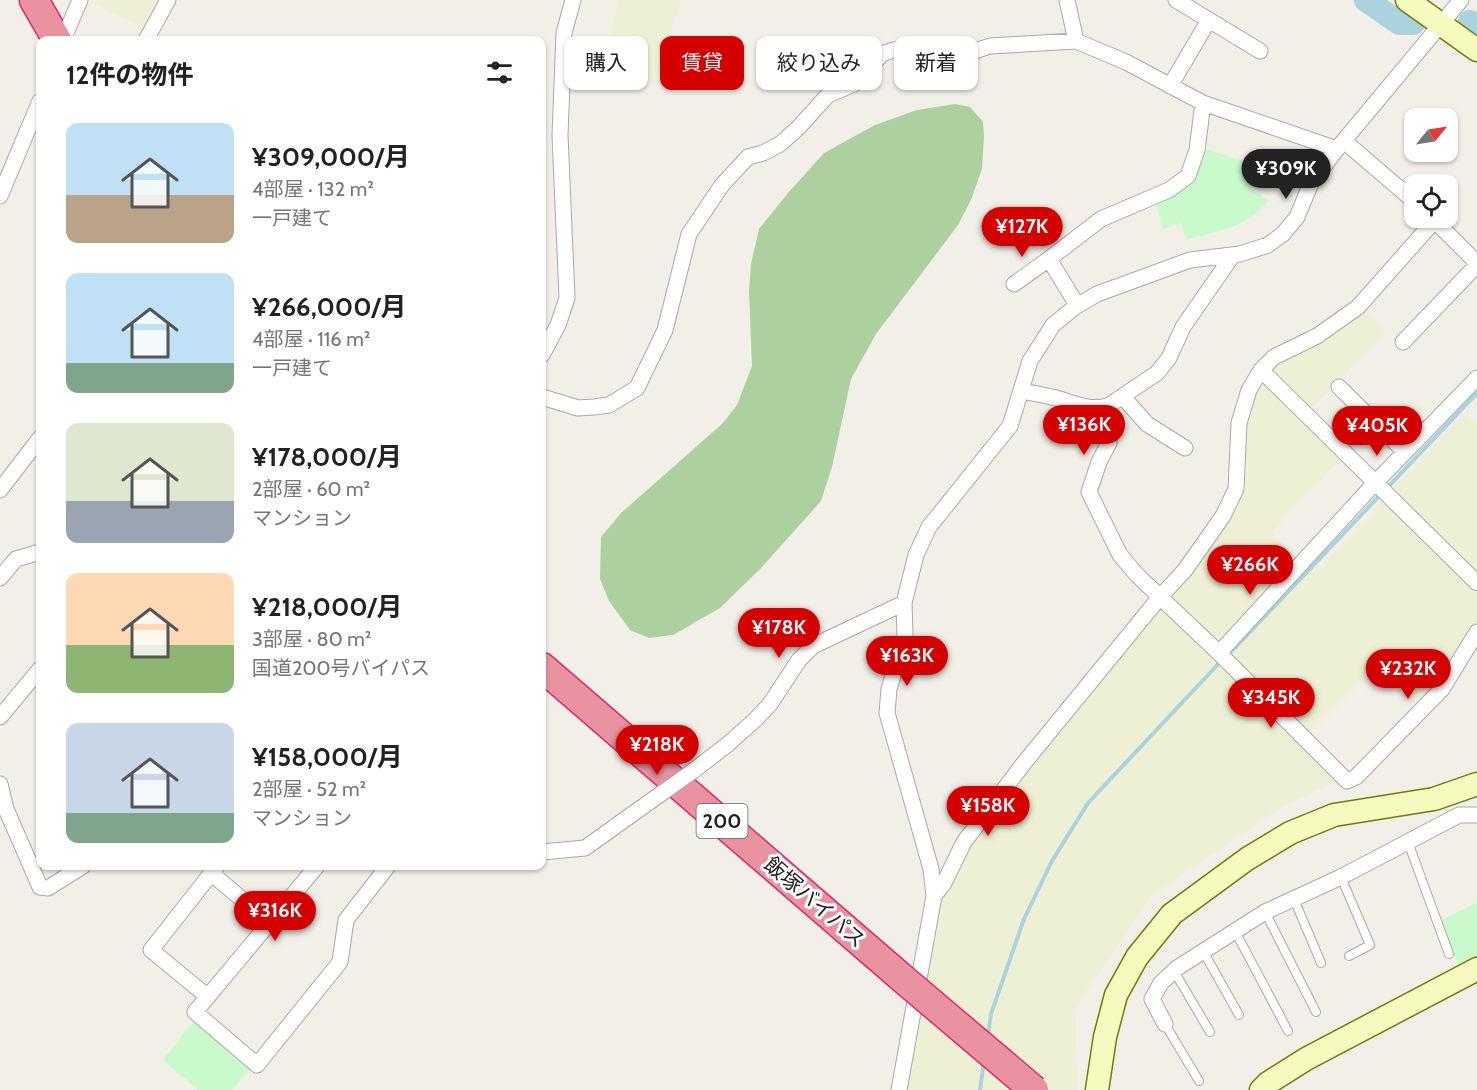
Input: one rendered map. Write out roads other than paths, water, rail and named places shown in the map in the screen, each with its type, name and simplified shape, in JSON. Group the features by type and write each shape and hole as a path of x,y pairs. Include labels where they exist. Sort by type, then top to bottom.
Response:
{"highway":[{"path":"18,0 39,36"},
{"path":"34,0 55,36"},
{"name":"飯塚バイパス","path":"546,671 900,987 1034,1090"},
{"name":"200","path":"546,689 900,987 1010,1090"}],"main road":[{"path":"1407,0 1477,50"},
{"path":"1097,1090 1105,1037 1116,995 1137,957 1172,914 1247,859 1290,833 1334,815 1434,800 1477,784"},
{"path":"1261,1090 1306,1059 1477,969"}],"street":[{"path":"65,36 80,0"},
{"path":"148,36 168,0"},
{"path":"546,348 558,325 567,298 560,135 564,33 573,0"},
{"path":"1067,0 1076,41"},
{"path":"1176,0 1260,51"},
{"path":"899,1090 934,896 931,868 886,713 889,689 905,635 904,603 916,555 930,527 1010,426 1030,361 1053,325 1077,305 1107,290 1190,260 1233,255 1268,245 1283,234 1297,217 1311,183 1461,0"},
{"path":"1170,86 1209,20"},
{"path":"546,398 578,408 594,407 609,405 637,388 665,330 689,234 722,185 748,156 763,153 780,144 828,95 856,83 882,54 893,50 914,50 938,61 990,46 1076,41 1126,62 1203,103 1341,145 1404,193"},
{"path":"1014,284 1101,219 1169,190 1188,176 1195,158 1203,103"},
{"path":"0,196 36,110"},
{"path":"934,896 970,833 1024,763 1160,597 1185,570 1223,516 1236,489 1239,423 1249,390 1262,370 1274,357 1317,336 1358,306 1426,228"},
{"path":"1403,342 1477,264 1443,228"},
{"path":"1022,391 1056,398 1078,407 1098,409 1124,397 1157,374 1169,358 1183,327 1233,255"},
{"path":"1049,259 1077,305"},
{"path":"1262,370 1477,583"},
{"path":"1219,653 1375,483 1477,378"},
{"path":"1340,387 1405,452"},
{"path":"1124,397 1147,424 1185,448"},
{"path":"1108,406 1109,443 1099,462 1089,492 1120,555 1347,781 1356,777 1442,689 1477,632"},
{"path":"0,489 36,443"},
{"path":"0,578 16,559 36,553"},
{"path":"546,852 585,848 728,744 770,704 799,660 813,646 904,603"},
{"path":"0,717 36,674"},
{"path":"0,692 14,701"},
{"path":"0,784 3,811 40,886 43,889 48,888 77,870"},
{"path":"1165,1024 1152,999 1161,983 1203,951 1265,912 1341,877 1460,815 1477,815"},
{"path":"208,997 151,950 213,870"},
{"path":"215,870 270,923"},
{"path":"314,870 195,1012 257,1065 340,962 346,920 385,870"}],"lane":[{"path":"1408,842 1449,954"},
{"path":"1341,877 1370,945 1349,956"},
{"path":"1293,898 1322,963"},
{"path":"1265,912 1316,1012"},
{"path":"1235,931 1288,1031"},
{"path":"1203,951 1239,1015"},
{"path":"1174,971 1210,1032"},
{"path":"1165,1024 1199,1081"}],"waterway":[{"path":"1366,0 1399,23 1413,23"},
{"path":"1470,22 1477,25"},
{"path":"1387,488 1477,393"},
{"path":"1228,655 1382,493"},
{"path":"988,1036 991,1014 1024,919 1052,861 1088,803 1222,660"},
{"path":"980,1090 984,1061"}]}
